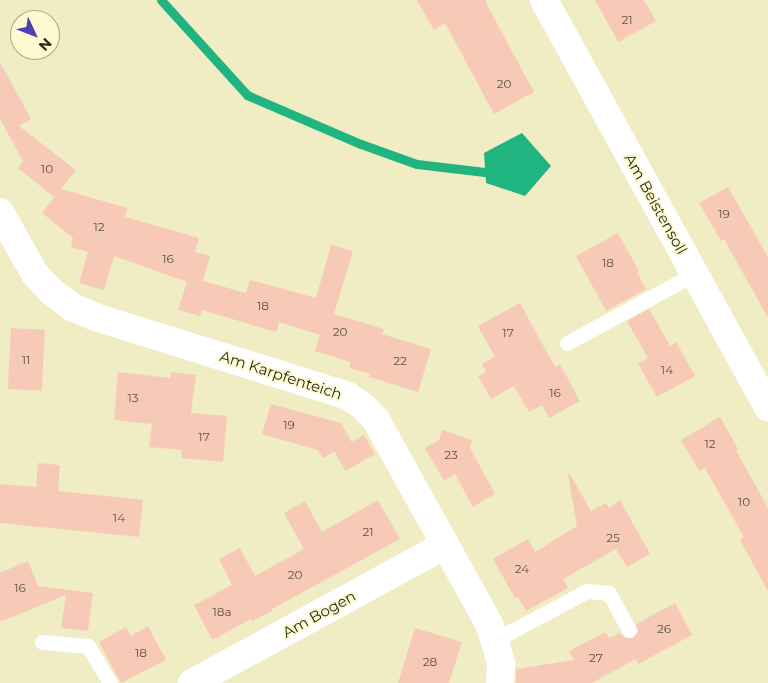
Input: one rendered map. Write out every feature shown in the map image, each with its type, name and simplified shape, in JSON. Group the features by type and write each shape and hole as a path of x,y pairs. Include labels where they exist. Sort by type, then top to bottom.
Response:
{"street":[{"name":"Am Beistensoll","path":"544,0 768,408"},
{"name":"Am Karpfenteich","path":"0,212 35,274 52,292 72,307 95,317 348,396 363,406 376,420 490,626 501,663 500,683"},
{"name":"Am Bogen","path":"192,683 445,545"}],"lane":[{"path":"567,343 694,274"},
{"path":"495,640 587,591 609,593 629,630"},
{"path":"42,642 88,646 110,683"}],"shaded area":[{"path":"522,133 551,166 525,196 486,183 484,153"}],"building":[{"path":"417,0 488,0 485,1 534,92 494,114 445,23 434,30"},
{"path":"595,0 644,0 656,21 618,42"},
{"path":"0,62 31,119 19,126 76,170 54,197 18,168 23,161 0,119"},
{"path":"728,187 768,257 768,318 724,239 721,241 699,203"},
{"path":"61,189 127,208 125,217 199,238 195,252 210,256 203,281 246,293 250,280 316,298 331,245 353,251 334,314 384,329 382,334 431,349 418,392 369,377 370,374 349,368 351,362 315,351 320,335 279,322 276,332 202,310 200,316 178,310 187,282 114,256 104,290 79,283 88,252 71,247 73,238 42,213"},
{"path":"618,233 639,271 637,272 646,289 606,311 576,256"},
{"path":"520,303 555,367 560,364 580,401 549,418 542,405 529,412 514,386 491,399 478,376 486,372 482,364 495,357 478,326"},
{"path":"649,309 670,346 676,342 695,376 657,397 638,364 648,358 627,321"},
{"path":"11,328 45,330 42,391 8,389"},
{"path":"118,372 170,378 171,372 196,375 191,413 227,416 223,462 181,458 182,450 149,447 152,424 114,420"},
{"path":"271,404 341,423 352,442 323,458 318,450 262,434"},
{"path":"720,417 768,508 768,591 740,540 744,537 705,468 699,471 681,440"},
{"path":"442,430 472,440 470,448 495,494 473,507 455,474 444,481 425,448 439,440"},
{"path":"364,435 375,454 346,471 335,452"},
{"path":"38,463 60,465 58,491 143,500 139,537 0,523 0,484 36,487"},
{"path":"570,474 591,511 606,503 609,508 620,500 650,554 627,567 616,549 563,579 568,588 526,611 518,597 515,598 493,559 528,539 535,552 577,526 568,475"},
{"path":"378,500 400,539 272,609 252,622 251,619 212,640 194,605 232,585 219,559 240,548 255,576 304,549 284,513 305,501 322,532"},
{"path":"28,561 38,586 93,593 88,631 61,628 66,595 0,622 0,573"},
{"path":"675,603 692,635 638,664 636,659 592,683 516,683 516,669 574,660 569,651 605,632 609,638 620,633 625,638 633,638 638,631 636,624"},
{"path":"148,626 166,660 121,683 99,642 126,627 131,636"},
{"path":"415,628 462,642 449,683 398,683"}],"waterway":[{"path":"161,0 247,95 361,144 417,164 485,172"}]}
